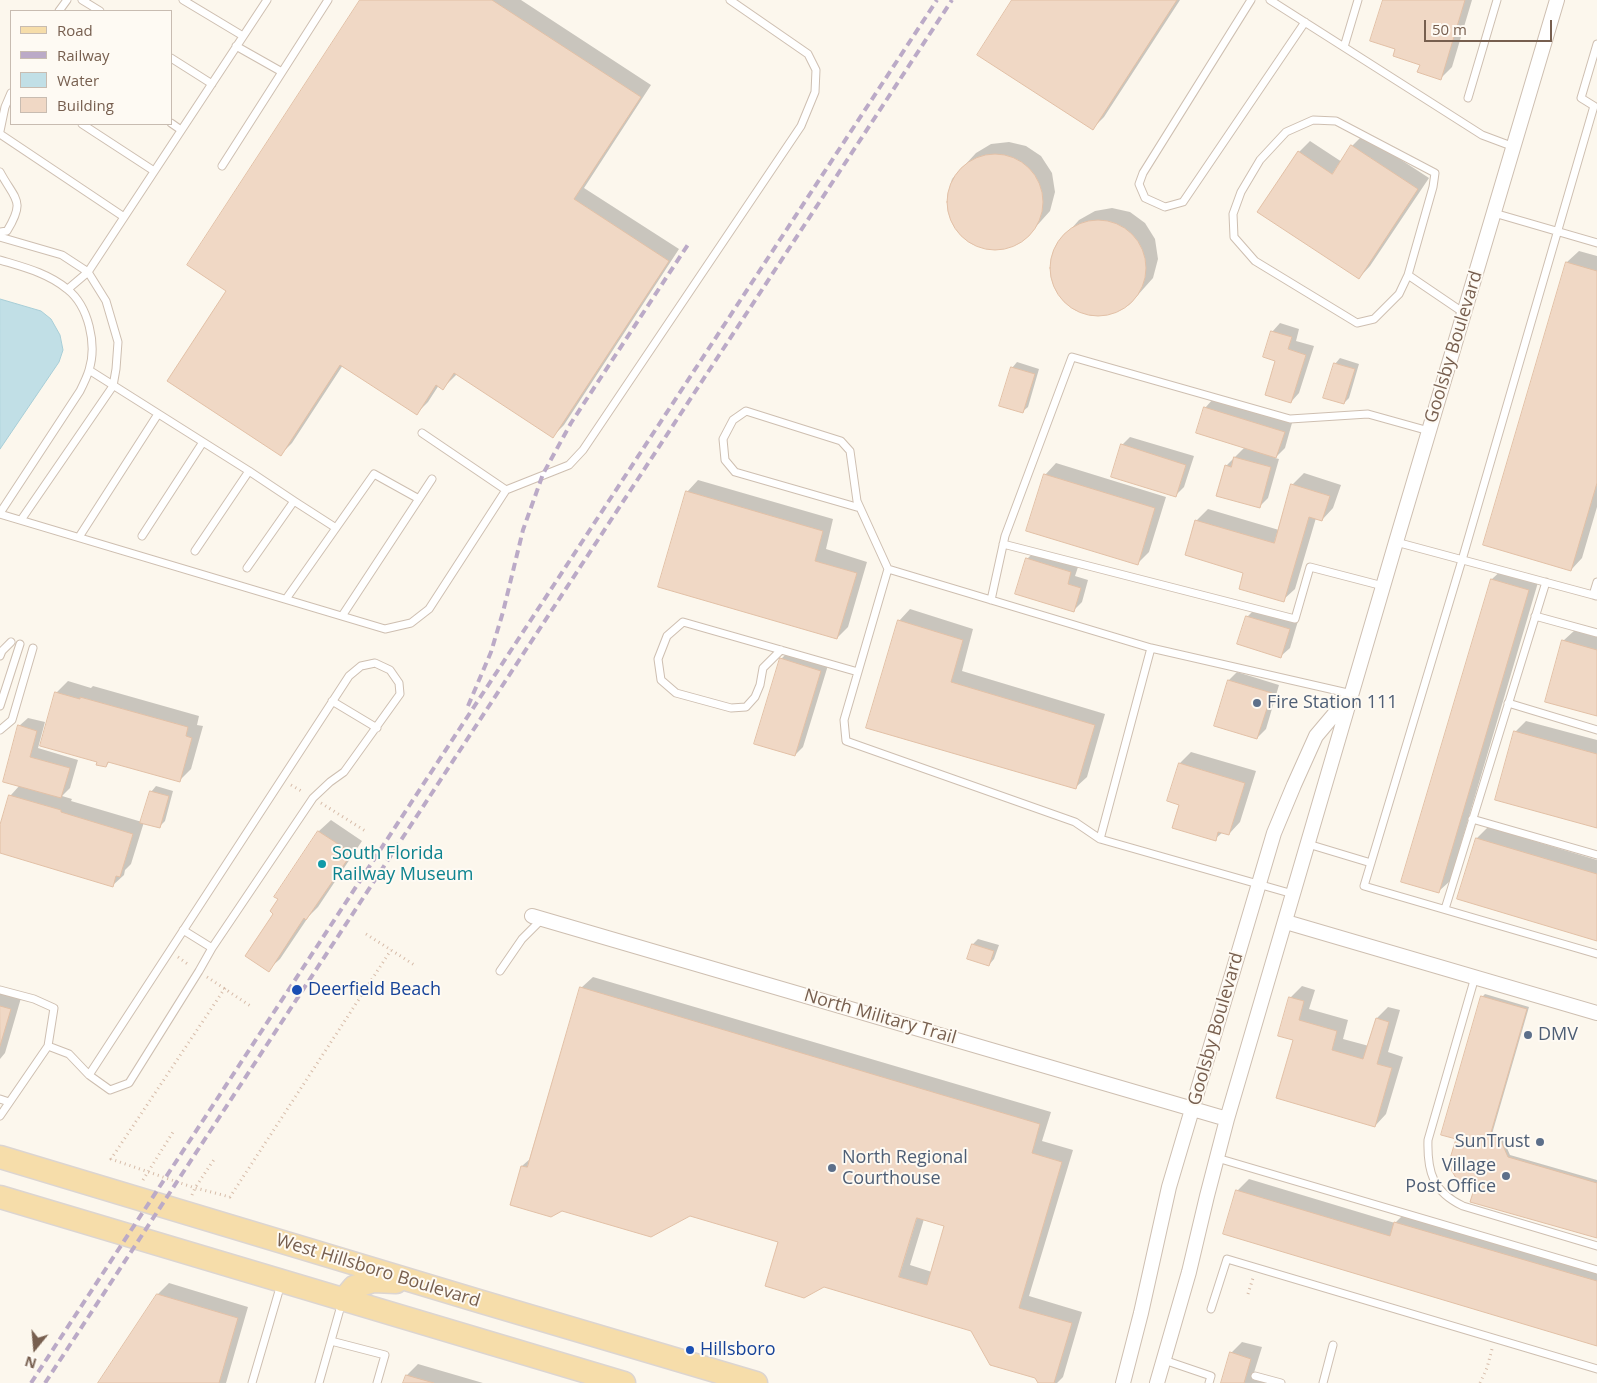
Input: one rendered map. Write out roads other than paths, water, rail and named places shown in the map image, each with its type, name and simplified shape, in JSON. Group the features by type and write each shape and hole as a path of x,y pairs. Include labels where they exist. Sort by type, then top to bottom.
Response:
{"main road":[{"name":"West Hillsboro Boulevard","path":"0,1157 756,1383"},
{"name":"West Hillsboro Boulevard","path":"0,1197 624,1383"},
{"path":"343,1300 354,1287 373,1281 420,1283"}],"street":[{"name":"Goolsby Boulevard","path":"1157,1383 1227,1120 1557,0"},
{"name":"Goolsby Boulevard","path":"1123,1383 1169,1187 1274,833 1316,736 1352,694"},
{"name":"North Military Trail","path":"538,917 1227,1120"},
{"path":"1286,922 1597,1013"}],"lane":[{"path":"82,0 98,10"},
{"path":"183,0 243,36"},
{"path":"68,289 88,272 267,0"},
{"path":"222,166 328,0"},
{"path":"0,260 43,274 68,289 83,308 90,328 92,354 90,370 80,391 0,513 385,629 411,623 429,609 506,490 569,465 584,450 801,126 815,92 816,70 808,54 730,0"},
{"path":"1251,0 1143,174 1139,184 1145,198 1165,207 1182,202 1305,22"},
{"path":"1270,0 1482,135 1514,147"},
{"path":"1344,47 1358,0"},
{"path":"1468,98 1497,0"},
{"path":"1597,44 1581,98 1594,106 1462,560 1364,886 1597,954"},
{"path":"236,46 282,72"},
{"path":"172,59 212,84"},
{"path":"10,95 5,107 0,132 124,217"},
{"path":"1313,120 1336,121 1435,173 1433,187 1408,275 1399,294 1374,319 1357,323 1255,261 1234,238 1232,214 1241,192 1260,160 1286,132 1313,120"},
{"path":"172,124 181,130"},
{"path":"84,125 154,171"},
{"path":"0,172 18,204 16,216 7,231 0,232"},
{"path":"1494,214 1597,243"},
{"path":"0,237 62,255 88,272 106,301 118,342 113,386 22,520"},
{"path":"1408,275 1464,313"},
{"path":"991,600 1003,544 1072,357 1290,419 1368,414 1429,431"},
{"path":"90,370 336,528"},
{"path":"860,508 735,472 725,460 723,439 733,420 746,410 841,441 850,451 857,500 888,569 844,720 846,741 1076,822 1100,839 1294,894"},
{"path":"79,537 158,414"},
{"path":"422,433 506,490"},
{"path":"142,536 203,442"},
{"path":"195,551 248,471"},
{"path":"286,599 374,474 419,500"},
{"path":"342,616 432,479"},
{"path":"247,568 294,501"},
{"path":"1396,542 1595,596 1597,582"},
{"path":"1003,544 1295,619 1310,567 1383,586"},
{"path":"888,569 1151,648 1352,694"},
{"path":"1444,909 1546,582"},
{"path":"1535,616 1597,633"},
{"path":"781,650 763,668 760,685 746,707 732,708 676,692 661,680 658,659 667,636 683,622 781,650 858,672"},
{"path":"0,656 2,651 11,642"},
{"path":"0,706 20,644"},
{"path":"0,730 12,720 33,648"},
{"path":"1100,839 1151,648"},
{"path":"48,1046 69,1054 89,1076 110,1090 129,1083 212,948 313,798 344,772 400,694 399,682 390,670 376,664 361,666 349,676 89,1076"},
{"path":"332,701 377,728"},
{"path":"1508,703 1597,730"},
{"path":"1472,819 1597,855"},
{"path":"1308,844 1371,864"},
{"path":"500,971 538,917"},
{"path":"183,930 212,948"},
{"path":"1475,977 1428,1140 1428,1153 1434,1179 1440,1190 1451,1200 1463,1206 1597,1246"},
{"path":"0,990 34,999 54,1008 48,1046 0,1116"},
{"path":"0,1099 9,1102"},
{"path":"1217,1158 1597,1270"},
{"path":"1211,1309 1227,1259 1597,1369"},
{"path":"252,1383 282,1282"},
{"path":"319,1383 343,1300"},
{"path":"331,1341 385,1355 377,1383"},
{"path":"1323,1383 1333,1345"},
{"path":"1164,1360 1211,1376 1209,1383"},
{"path":"1255,1376 1281,1383"}],"water":[{"path":"0,299 41,311 51,319 60,335 63,350 59,362 0,449"}],"railway":[{"path":"31,1383 937,0"},
{"path":"45,1383 952,0"},
{"path":"468,706 491,652 523,530 543,474 571,423 689,243"}],"place":[{"name":"Fire Station 111","path":"1257,703"},
{"name":"South Florida Railway Museum","path":"322,864"},
{"name":"Deerfield Beach","path":"297,990"},
{"name":"DMV","path":"1528,1035"},
{"name":"SunTrust","path":"1540,1142"},
{"name":"North Regional Courthouse","path":"832,1168"},
{"name":"Village Post Office","path":"1506,1176"},
{"name":"Hillsboro","path":"690,1350"}]}
